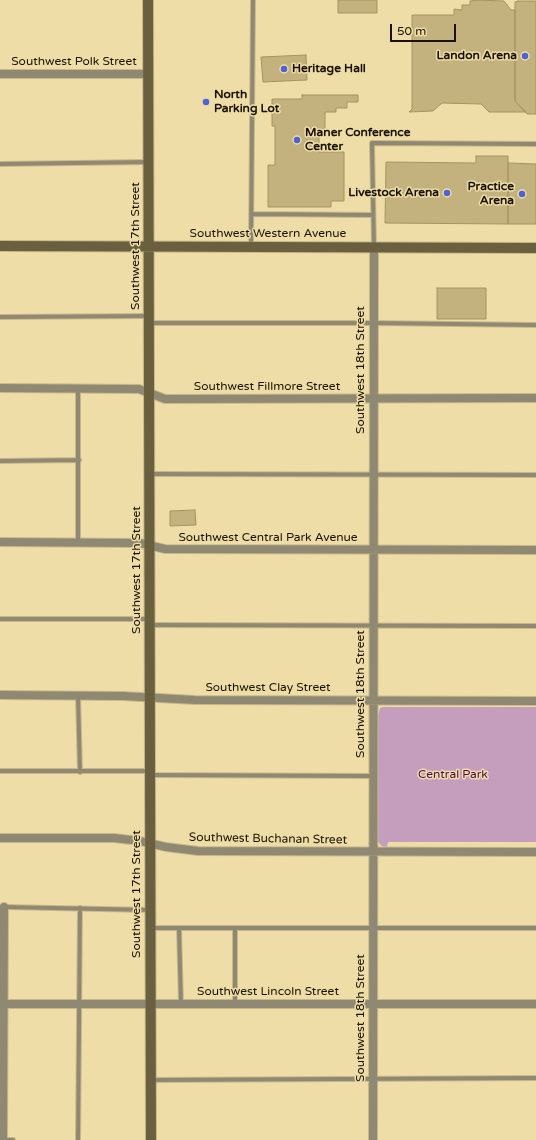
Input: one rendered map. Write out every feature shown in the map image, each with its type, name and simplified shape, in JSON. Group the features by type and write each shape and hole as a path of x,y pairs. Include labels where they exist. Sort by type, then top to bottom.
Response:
{"main road":[{"name":"Southwest 17th Street","path":"148,0 151,1140"},
{"name":"Southwest Western Avenue","path":"0,246 536,248"}],"street":[{"name":"Southwest Polk Street","path":"0,74 149,74"},
{"name":"Southwest 18th Street","path":"373,1140 372,399 374,247"},
{"name":"Southwest Fillmore Street","path":"0,388 139,389 165,399 536,398"},
{"name":"Southwest Central Park Avenue","path":"0,542 140,542 165,549 536,550"},
{"name":"Southwest Clay Street","path":"0,695 78,695 195,700 536,701"},
{"name":"Southwest Buchanan Street","path":"0,838 114,838 198,851 536,852"},
{"path":"2,907 2,1076 4,1140"},
{"name":"Southwest Lincoln Street","path":"2,1004 536,1004"}],"lane":[{"path":"251,247 253,0"},
{"path":"374,247 372,142 536,144"},
{"path":"0,164 149,162"},
{"path":"252,214 373,215"},
{"path":"0,317 536,325"},
{"path":"78,388 78,542"},
{"path":"0,461 79,460"},
{"path":"150,474 536,475"},
{"path":"0,619 373,626 536,626"},
{"path":"78,695 80,772"},
{"path":"0,771 373,776"},
{"path":"2,907 150,910"},
{"path":"78,1140 80,908"},
{"path":"150,928 536,928"},
{"path":"179,928 181,1004"},
{"path":"235,928 235,1004"},
{"path":"151,1080 536,1078"},
{"path":"4,1140 13,1140"}],"green space":[{"name":"Central Park","path":"536,707 536,842 388,842 387,847 382,846 378,842 378,716 380,708"}],"building":[{"path":"338,0 377,0 377,13 338,13"},
{"path":"470,1 504,1 511,10 515,10 515,101 526,112 489,112 481,104 442,103 433,111 409,112 412,109 412,15 454,15 454,9 462,10 462,5 470,5"},
{"name":"Landon Arena","path":"536,1 536,114 527,114 515,101 515,2"},
{"name":"Heritage Hall","path":"306,55 307,80 263,82 261,57"},
{"name":"Maner Conference Center","path":"302,95 358,95 358,102 347,102 347,108 336,108 336,112 325,112 325,129 319,129 319,152 344,152 344,201 331,201 331,207 268,207 268,165 275,165 275,126 272,126 272,99 302,99"},
{"name":"Livestock Arena","path":"476,156 508,156 508,224 385,223 386,162 476,163"},
{"name":"Practice Arena","path":"508,163 536,164 536,224 508,224"},
{"path":"437,288 486,288 486,319 437,319"},
{"path":"195,510 196,525 170,526 170,511"}],"place":[{"name":"Landon Arena","path":"525,56"},
{"name":"Heritage Hall","path":"284,69"},
{"name":"North Parking Lot","path":"206,102"},
{"name":"Maner Conference Center","path":"297,140"},
{"name":"Livestock Arena","path":"447,193"},
{"name":"Practice Arena","path":"522,194"}]}
